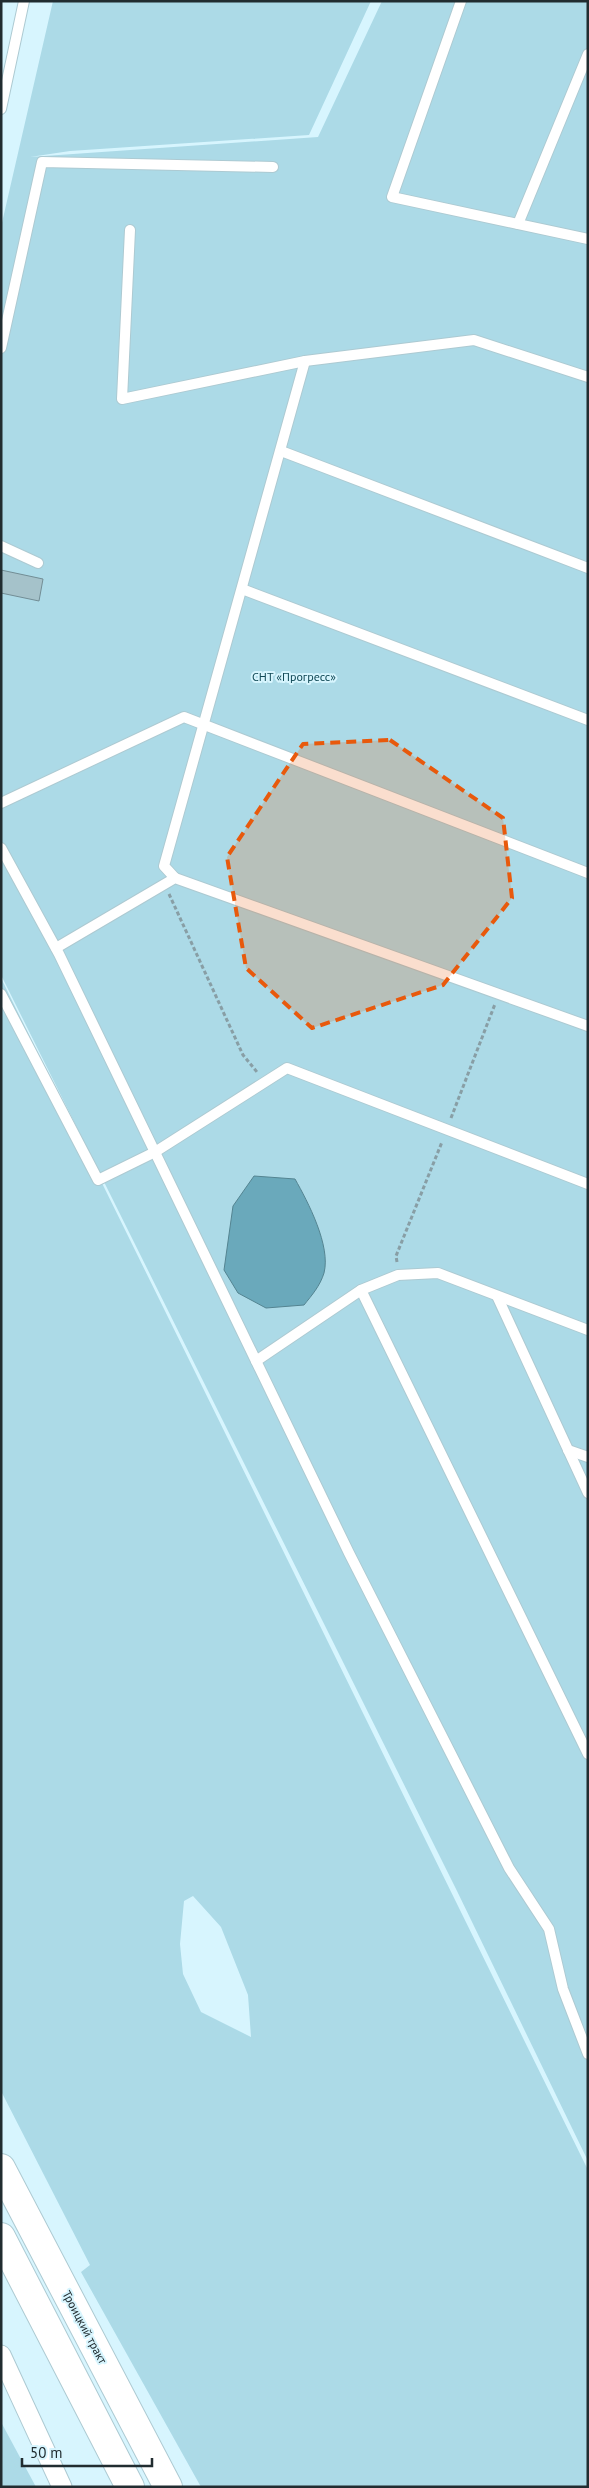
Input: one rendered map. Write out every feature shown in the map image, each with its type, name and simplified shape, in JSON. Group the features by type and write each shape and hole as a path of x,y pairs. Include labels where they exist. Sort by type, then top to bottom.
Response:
{"main road":[{"name":"Троицкий тракт","path":"1,2168 168,2487"},
{"path":"1,2236 130,2487"}],"street":[{"path":"1,2355 62,2487"}],"lane":[{"path":"1,110 24,1"},
{"path":"461,1 392,197 588,239"},
{"path":"518,224 588,54"},
{"path":"1,348 42,162 273,167"},
{"path":"130,230 122,399 306,362 474,340 588,377"},
{"path":"306,362 164,866 175,878 588,1026"},
{"path":"281,450 588,568"},
{"path":"1,546 38,562"},
{"path":"242,589 588,720"},
{"path":"1,803 184,717 588,872"},
{"path":"1,848 56,948 349,1553 509,1868 549,1929 563,1989 588,2054"},
{"path":"56,948 175,878"},
{"path":"1,994 98,1180 155,1152 287,1068 588,1184"},
{"path":"256,1361 361,1290 398,1275 438,1273 588,1330"},
{"path":"361,1290 588,1754"},
{"path":"497,1296 588,1493"},
{"path":"568,1450 588,1457"}],"path":[{"path":"164,884 243,1055 266,1082"}],"highlighted area":[{"path":"390,740 503,818 512,898 443,985 312,1028 246,968 227,857 303,744"}],"green space":[{"name":"СНТ «Прогресс»","path":"53,1 371,1 309,135 70,151 30,157 318,137 382,1 588,1 588,2161 457,1891 1,975 1,227"},
{"path":"1,978 588,2170 588,2487 201,2487 81,2272 90,2265 1,2091","holes":["193,1896 221,1927 248,1995 251,2037 201,2012 183,1974 180,1944 184,1901"]},
{"path":"1,2422 36,2487 1,2487"}],"shaded area":[{"path":"254,1176 295,1179 317,1224 324,1250 324,1273 313,1294 304,1305 266,1308 238,1293 224,1270 233,1206"}],"building":[{"path":"1,570 43,579 39,601 1,593"}]}
